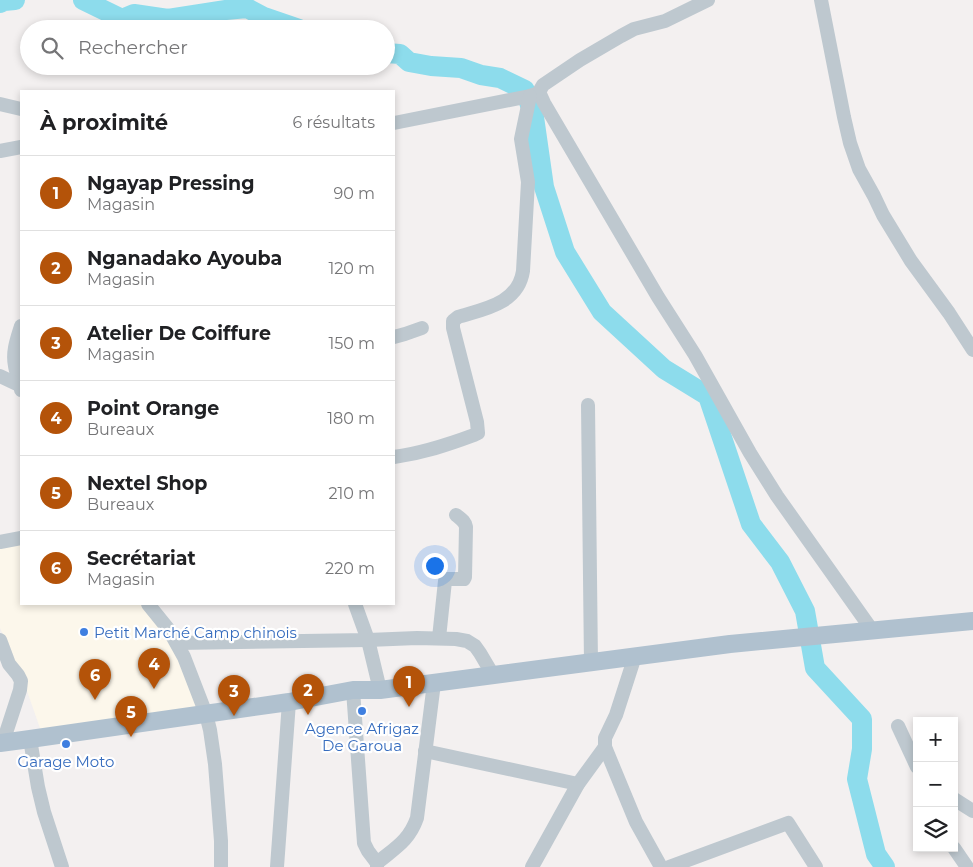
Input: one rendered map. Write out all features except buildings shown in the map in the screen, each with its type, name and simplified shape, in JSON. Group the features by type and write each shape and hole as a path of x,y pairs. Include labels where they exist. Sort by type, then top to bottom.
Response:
{"main road":[{"path":"2,742 289,702 354,690 380,690 730,644 973,621"}],"street":[{"path":"395,457 441,447 478,433 477,422 453,328 453,321 458,317 499,304 520,283 523,271 528,182 521,139 535,94 543,85 580,60 621,36 641,27 665,21 708,0"},
{"path":"821,0 844,117 859,169 883,216 911,261 973,350"},
{"path":"395,123 535,94"},
{"path":"535,94 544,103 777,496 872,630"},
{"path":"0,104 20,109"},
{"path":"0,151 20,150"},
{"path":"395,337 422,328"},
{"path":"20,330 14,356 20,383"},
{"path":"0,376 20,386"},
{"path":"588,406 591,663"},
{"path":"439,638 446,579 462,580 465,577 466,527 463,520 456,515"},
{"path":"0,542 20,538"},
{"path":"149,605 169,630 184,657 206,714 215,764 221,841 221,867"},
{"path":"355,605 368,640 380,690"},
{"path":"176,643 439,638 467,642 475,646 493,675"},
{"path":"0,640 5,664 18,675 21,681 20,690 2,742"},
{"path":"635,656 616,715 605,738 605,747 636,822 661,867"},
{"path":"354,690 364,843 377,865 406,839 413,829 417,818 434,683"},
{"path":"277,867 289,702"},
{"path":"898,726 915,762"},
{"path":"30,739 44,812 62,867"},
{"path":"532,867 578,784 605,747"},
{"path":"425,751 578,784"},
{"path":"958,801 973,811"},
{"path":"669,867 788,823 816,867"},
{"path":"957,852 967,867"}],"shaded area":[{"name":"Petit Marché Camp chinois","path":"20,540 20,605 144,605 169,636 198,709 41,731 27,691 0,628 0,544"}],"waterway":[{"path":"0,3 15,0"},
{"path":"83,0 122,19 134,14 168,19 247,8 273,20"},
{"path":"395,54 400,54 409,62 461,68 481,75 500,78 525,90 534,117 544,187 565,252 602,312 664,369 708,396 751,524 780,562 805,611 815,668 862,719 862,749 857,779 876,854 885,867"}],"place":[{"name":"Petit Marché Camp chinois","path":"84,632"},
{"name":"Point Orange","path":"154,689"},
{"name":"Secrétariat","path":"95,700"},
{"name":"Ngayap Pressing","path":"409,707"},
{"name":"Agence Afrigaz De Garoua","path":"362,711"},
{"name":"Nganadako Ayouba","path":"308,715"},
{"name":"Atelier De Coiffure","path":"234,716"},
{"name":"Nextel Shop","path":"131,737"},
{"name":"Garage Moto","path":"66,744"}]}
